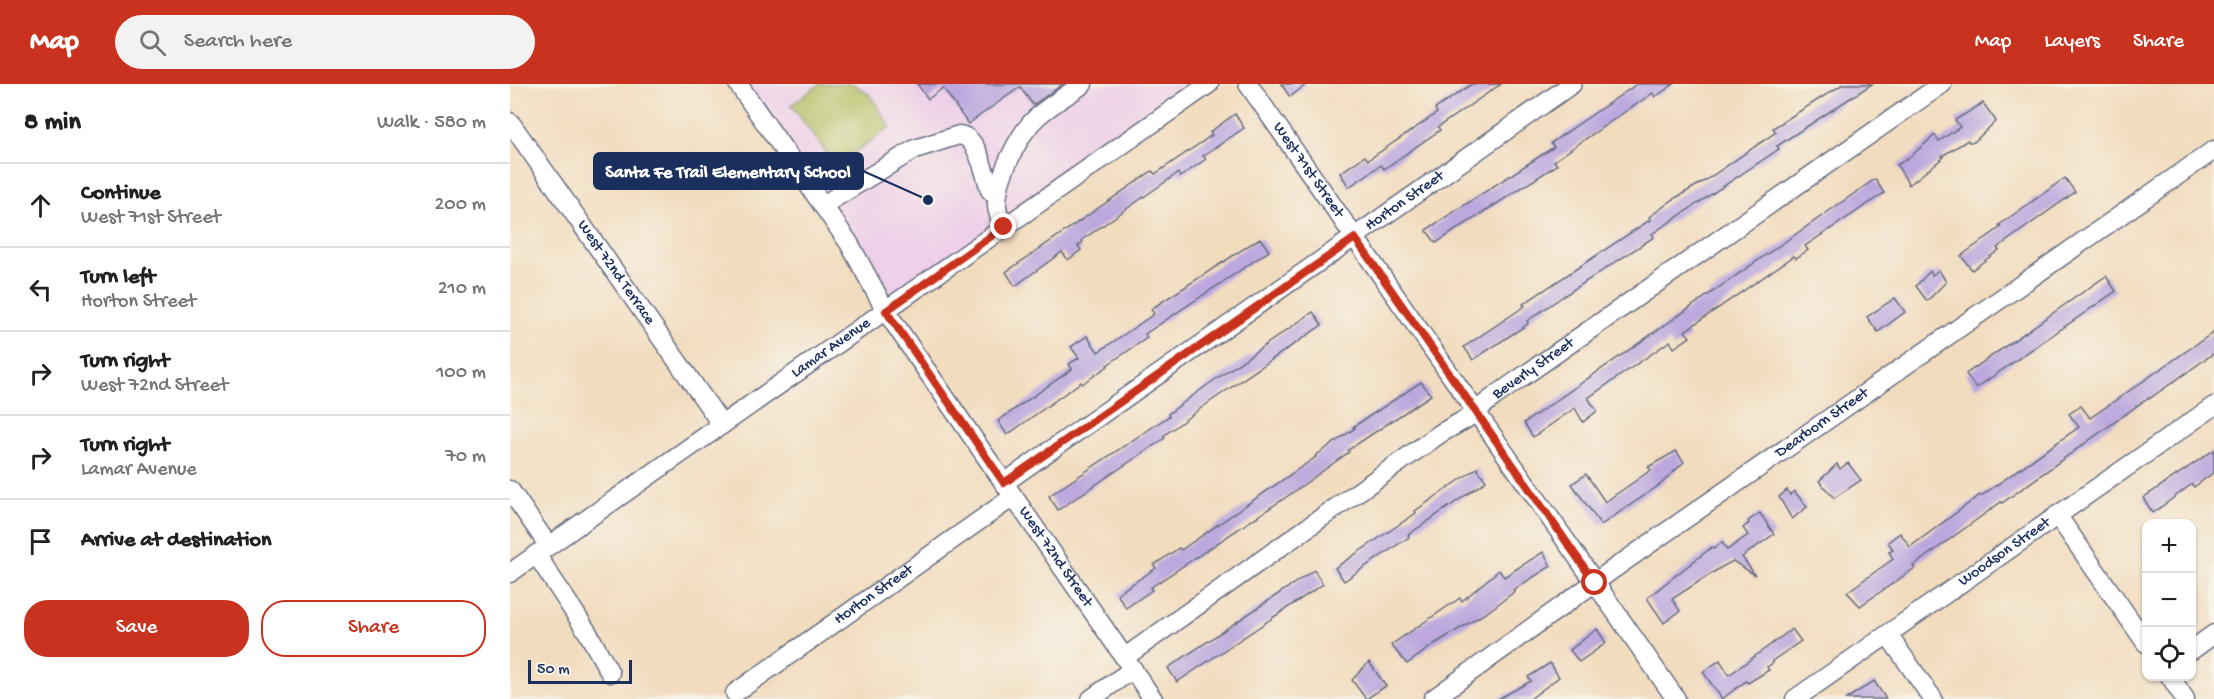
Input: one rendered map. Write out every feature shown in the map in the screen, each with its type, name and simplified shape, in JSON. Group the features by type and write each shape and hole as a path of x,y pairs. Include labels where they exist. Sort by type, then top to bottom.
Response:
{"street":[{"name":"West 72nd Street","path":"738,84 849,243 886,311 1153,699"},
{"path":"1004,227 997,206 998,194 1015,146 1038,116 1083,84"},
{"name":"Lamar Avenue","path":"510,573 1209,84"},
{"name":"West 71st Street","path":"1248,84 1676,699"},
{"name":"Horton Street","path":"735,693 1008,490 1572,84"},
{"name":"Beverly Street","path":"1091,699 1129,663 1422,446 1476,411 1942,84"},
{"name":"West 72nd Terrace","path":"510,122 722,425"},
{"path":"823,205 915,149 959,135 964,135 975,146 990,190 998,194"},
{"name":"Dearborn Street","path":"1433,699 2214,150"},
{"name":"Woodson Street","path":"1795,699 2214,406"},
{"path":"510,490 610,673"},
{"path":"2057,515 2142,637"},
{"path":"2196,647 2214,634"},
{"path":"1888,635 1933,699"},
{"path":"2173,681 2185,699"}],"shaded area":[{"path":"744,84 1196,84 891,299 881,292"}],"green space":[{"path":"820,84 854,84 870,95 890,127 841,162 832,160 791,105"}],"building":[{"path":"917,84 1063,84 1033,105 1020,87 968,124 943,88 928,99"},
{"path":"1281,84 1307,84 1290,97"},
{"path":"1472,84 1501,84 1438,127 1440,130 1384,169 1381,165 1349,187 1340,173 1365,156 1368,160 1437,113 1435,109"},
{"path":"1637,84 1674,84 1655,97 1653,93 1623,113 1554,161 1557,165 1436,243 1426,230 1554,147 1551,143"},
{"path":"1843,84 1872,84 1777,146 1779,149 1652,234 1654,237 1565,295 1527,321 1528,324 1473,360 1464,347 1525,306 1523,304 1650,220 1649,217 1674,199 1776,132 1773,128"},
{"path":"1983,103 1996,121 1974,142 1968,140 1942,156 1944,157 1909,185 1897,165 1935,135 1939,141 1960,127 1955,120"},
{"path":"1235,114 1244,128 1203,156 1206,159 1180,177 1178,173 1082,240 1083,242 1078,246 1081,250 1068,260 1062,252 1015,286 1006,272 1152,171 1155,174 1212,135 1210,132"},
{"path":"2065,178 2075,192 1997,248 1999,250 1972,270 1961,256 2001,227 1999,225"},
{"path":"1875,179 1884,193 1805,246 1808,250 1796,258 1794,256 1685,331 1690,337 1674,348 1670,341 1588,398 1597,411 1583,422 1575,408 1533,437 1524,423"},
{"path":"1260,238 1269,251 1145,334 1147,338 1007,435 998,421 1072,369 1069,364 1079,358 1071,347 1087,336 1098,352 1154,314 1151,309"},
{"path":"1939,270 1946,282 1927,301 1916,286 1930,271 1932,275"},
{"path":"2106,276 2116,291 1976,388 1966,374"},
{"path":"1895,298 1905,312 1878,332 1867,317"},
{"path":"1313,312 1322,325 1201,408 1163,436 1165,438 1058,510 1049,496 1169,416 1168,414 1206,386"},
{"path":"2214,332 2214,353 2001,502 1913,566 1915,568 1860,606 1847,592 1893,559 1889,552 1893,550 1888,542 1900,533 1910,547 1980,495 2079,427 2069,414 2081,406 2090,418"},
{"path":"1421,382 1431,395 1348,450 1349,452 1285,498 1150,588 1152,590 1126,608 1117,594 1156,568 1154,565 1179,548 1181,550 1316,457 1355,428 1353,427"},
{"path":"2214,450 2214,472 2194,487 2192,484 2153,513 2143,498"},
{"path":"1676,451 1684,462 1661,484 1601,525 1572,484 1586,474 1605,502 1651,470 1648,467"},
{"path":"1848,463 1861,480 1834,498 1819,481 1837,464 1840,469"},
{"path":"1477,468 1486,481 1344,581 1335,568"},
{"path":"1787,490 1790,495 1794,491 1807,507 1792,519 1779,497"},
{"path":"1760,513 1774,534 1742,557 1755,575 1733,561 1672,599 1680,611 1664,623 1647,598 1712,547 1714,549 1722,542 1727,550 1748,535 1743,528 1749,523 1748,521"},
{"path":"1543,552 1551,566 1513,590 1514,592 1489,611 1436,643 1407,664 1391,645 1460,598 1462,601 1499,570 1504,577"},
{"path":"1314,570 1323,584 1177,682 1168,668"},
{"path":"1597,629 1606,643 1579,662 1570,650"},
{"path":"1792,629 1801,641 1772,661 1773,663 1767,667 1769,670 1748,683 1746,681 1722,699 1703,672 1720,660 1729,675"},
{"path":"1369,662 1386,686 1366,699 1352,680"},
{"path":"1550,663 1559,677 1530,699 1498,699 1531,681 1528,677"},
{"path":"1874,681 1886,699 1846,699"}],"place":[{"name":"Santa Fe Trail Elementary School","path":"928,200"}],"route":[{"path":"1004,227 886,311 1004,483 1355,238 1595,583"}]}
